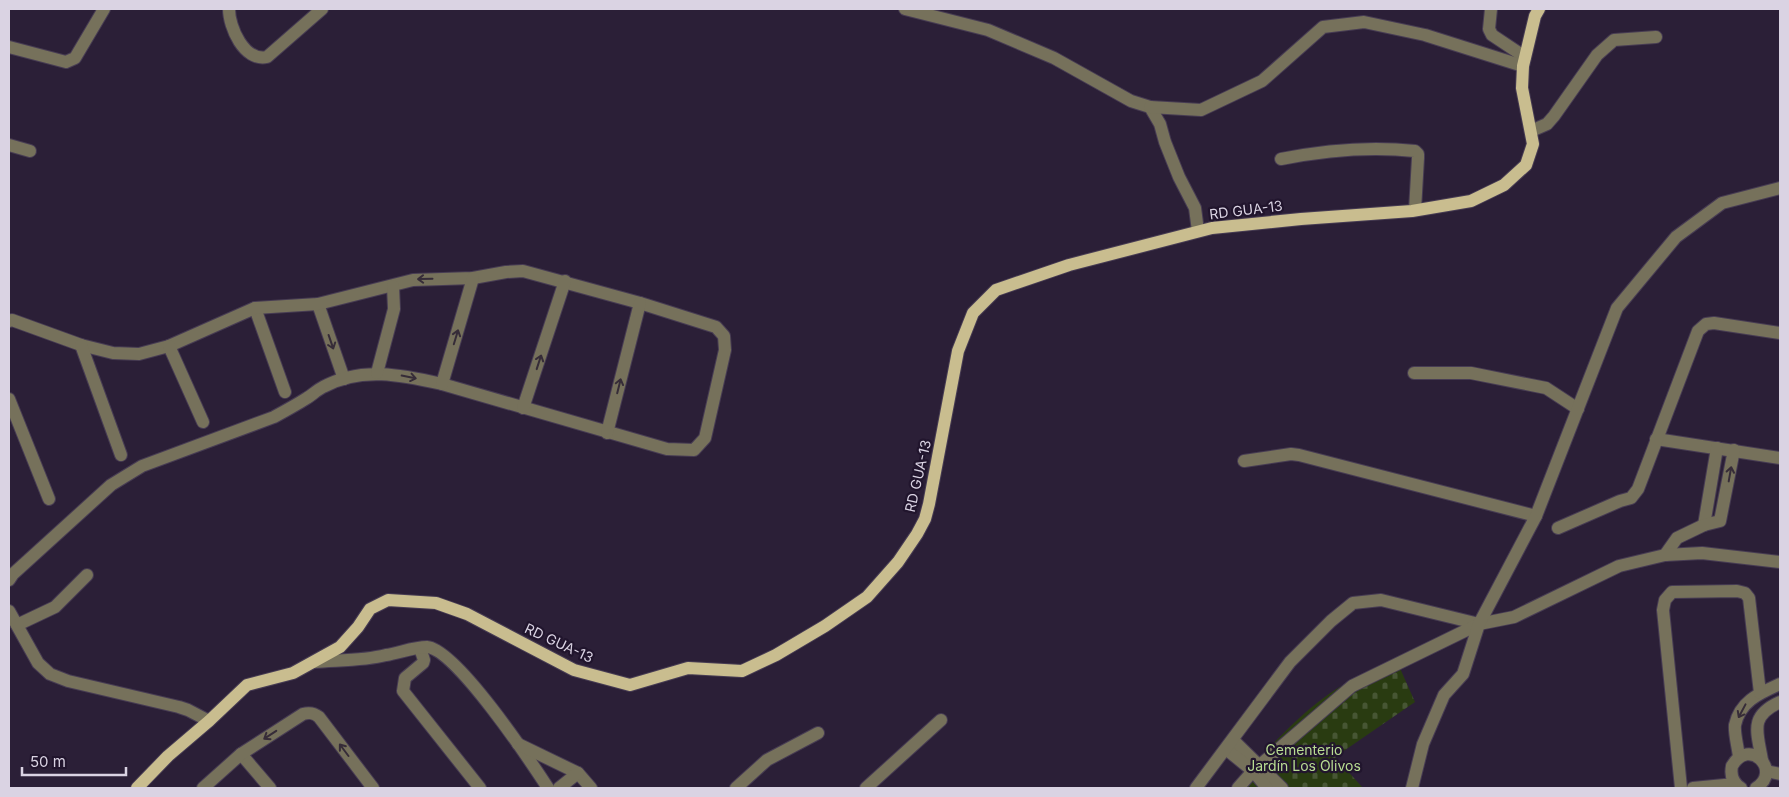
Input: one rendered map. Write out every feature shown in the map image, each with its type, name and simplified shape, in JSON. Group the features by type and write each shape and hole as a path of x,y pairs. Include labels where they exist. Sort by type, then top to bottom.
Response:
{"main road":[{"name":"RD GUA-13","path":"137,788 168,756 247,685 294,673 340,647 358,627 370,609 388,600 436,603 467,614 574,670 630,684 688,668 742,671 776,655 825,626 867,597 898,562 917,534 929,504 958,351 973,313 996,290 1070,265 1212,228 1414,210 1471,201 1504,185 1526,164 1533,144 1522,88 1524,62 1535,16 1539,9"}],"street":[{"path":"9,48 66,62 75,58 104,9"},
{"path":"229,9 234,30 247,52 259,58 267,57 322,9"},
{"path":"906,9 988,30 1054,58 1131,101 1150,107 1201,110 1262,81 1323,27 1364,22 1425,35 1524,62"},
{"path":"1491,9 1489,29 1492,35 1524,62"},
{"path":"1531,131 1547,124 1597,56 1614,40 1656,37"},
{"path":"1150,107 1160,124 1179,177 1195,208 1198,231"},
{"path":"9,145 30,151"},
{"path":"1281,159 1350,148 1415,151 1418,154 1418,158 1414,210"},
{"path":"1412,788 1423,744 1444,695 1463,674 1479,624 1536,516 1617,308 1676,237 1722,203 1780,188"},
{"path":"9,321 12,320 81,345 113,353 138,354 169,346 255,308 318,304 413,280 474,278 522,271 640,303 716,327 724,336 725,350 705,438 694,450 667,449 442,384 399,375 377,373 344,379 322,387 274,417 142,466 122,477 13,574 9,580"},
{"path":"442,384 474,278"},
{"path":"524,408 565,282"},
{"path":"377,373 394,309 393,286"},
{"path":"607,433 640,303"},
{"path":"318,304 344,379"},
{"path":"255,308 285,392"},
{"path":"1558,528 1631,498 1638,488 1698,330 1706,324 1714,323 1780,333"},
{"path":"81,345 121,455"},
{"path":"169,346 203,422"},
{"path":"1414,373 1471,372 1546,388 1578,409"},
{"path":"9,399 48,500"},
{"path":"1656,438 1780,458"},
{"path":"1704,525 1717,448"},
{"path":"1665,555 1677,538 1704,525 1720,521 1734,450"},
{"path":"1244,461 1299,454 1536,516"},
{"path":"1238,788 1256,769 1352,686 1479,624 1514,617 1619,566 1665,555 1702,553 1780,562"},
{"path":"17,625 55,607 86,575"},
{"path":"1681,788 1663,610 1666,600 1672,592 1737,591 1745,593 1749,598 1760,693"},
{"path":"1196,788 1230,745 1290,662 1331,621 1353,603 1381,600 1479,624"},
{"path":"9,611 38,663 50,674 58,678 179,707 209,721"},
{"path":"314,662 385,656 429,647 438,652 465,675 518,744 548,788"},
{"path":"420,648 424,663 405,678 403,691 480,788"},
{"path":"1740,757 1735,726 1743,705 1760,693 1780,684"},
{"path":"1759,787 1765,779 1758,735 1758,719 1768,708 1780,702"},
{"path":"203,788 241,754 303,714 313,713 320,717 373,788"},
{"path":"866,788 941,720"},
{"path":"736,788 767,760 818,733"},
{"path":"518,744 578,773 591,788"},
{"path":"1230,745 1256,769 1282,788"},
{"path":"241,754 270,788"},
{"path":"1739,787 1732,778 1732,766 1740,757 1747,754 1755,755 1764,766 1780,774"},
{"path":"1256,769 1267,788"},
{"path":"559,788 578,773"},
{"path":"1693,788 1739,787"}],"green space":[{"name":"Cementerio Jardín Los Olivos","path":"1399,666 1415,702 1335,757 1363,788 1234,788 1278,739 1313,706 1350,681 1369,673"}]}
